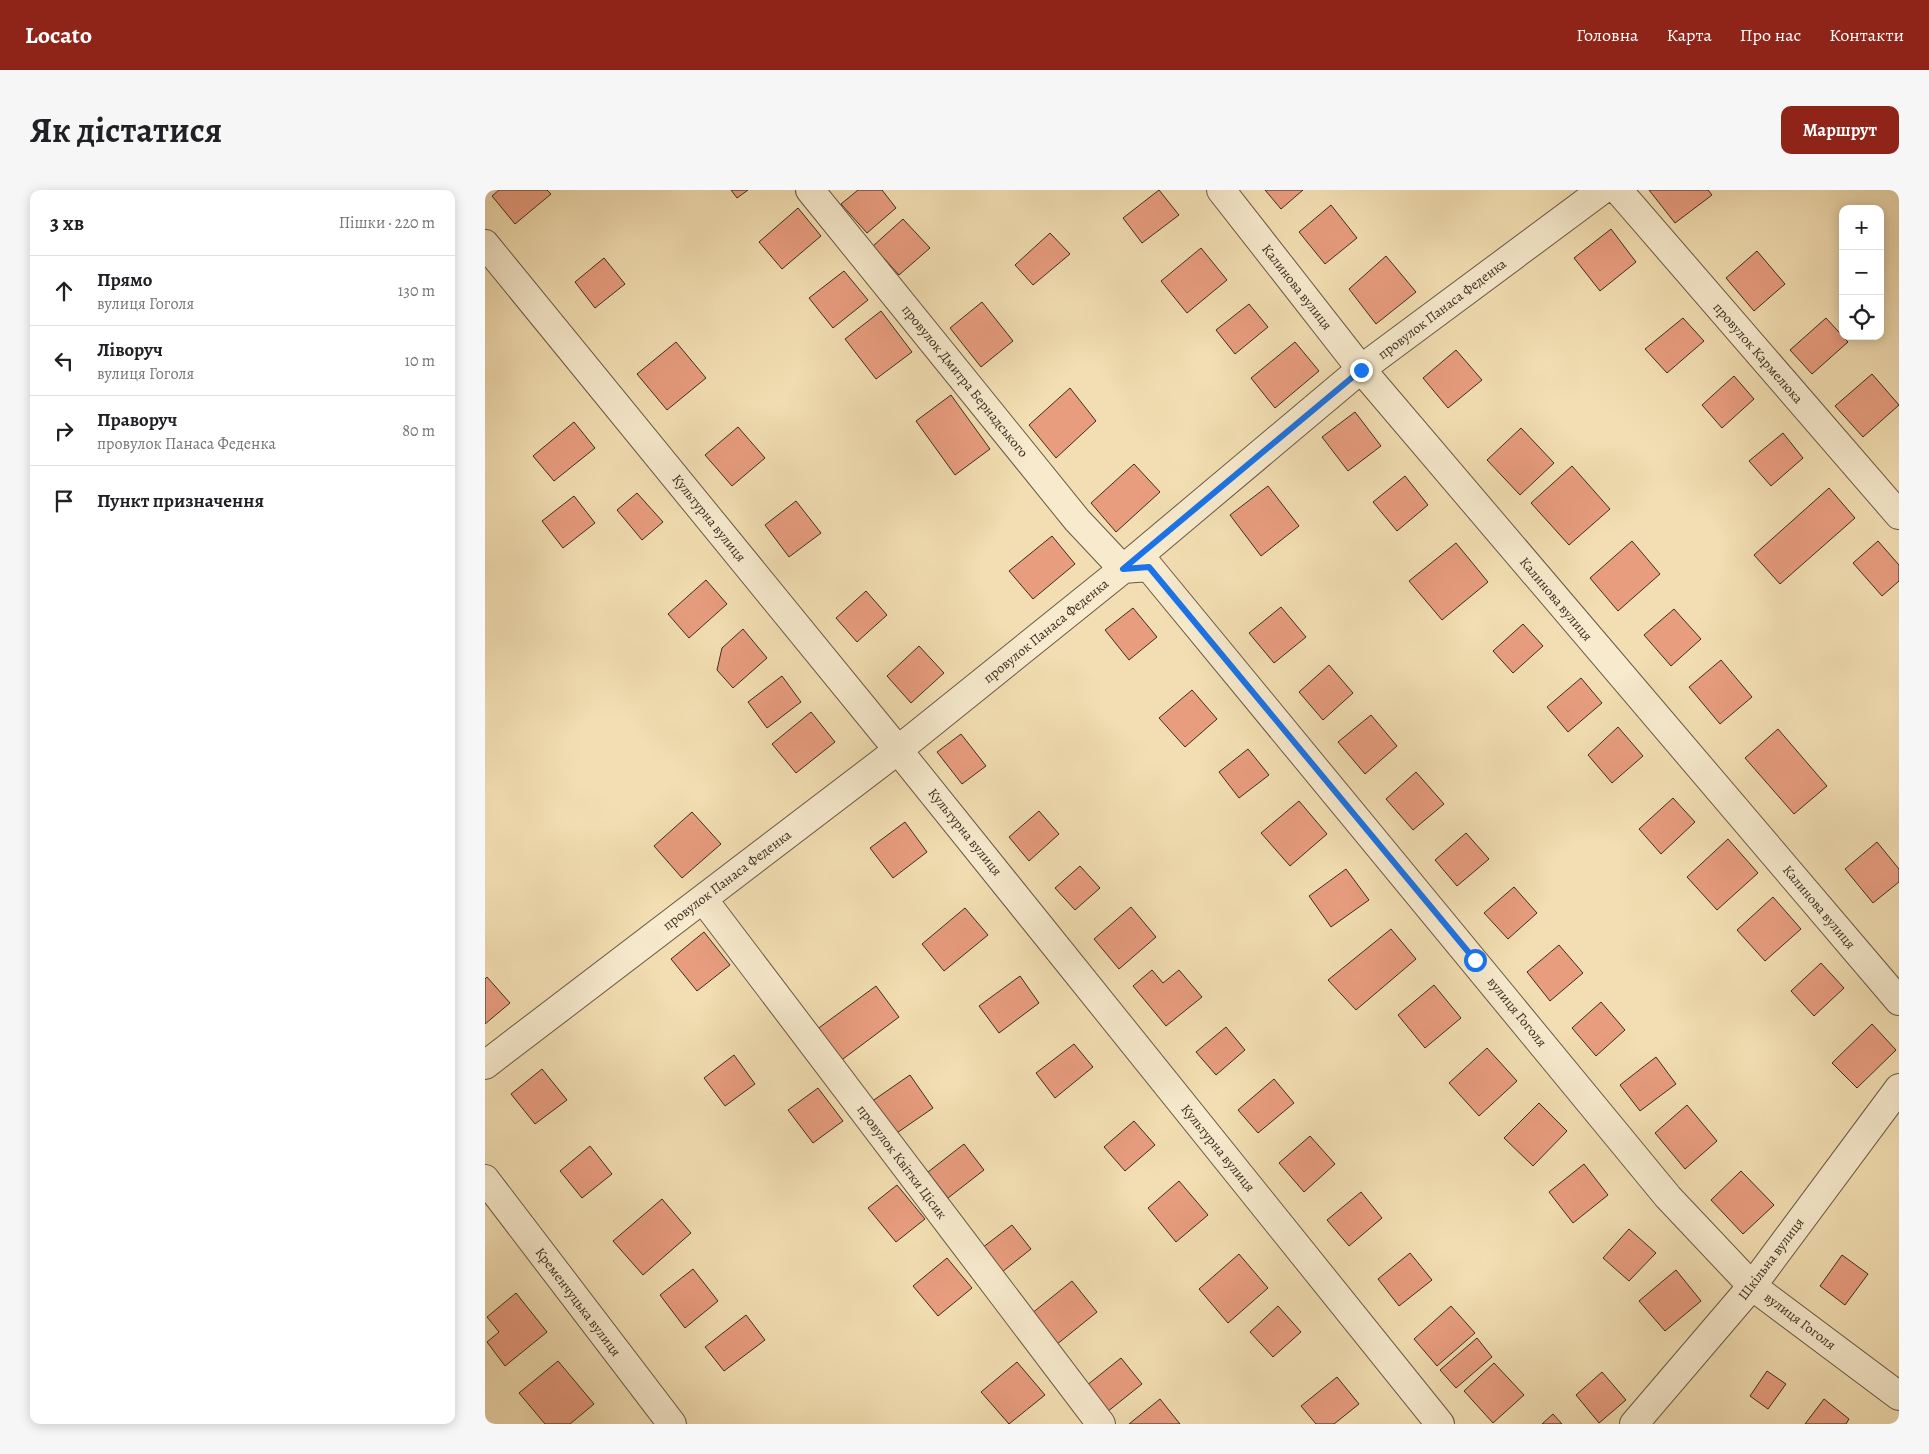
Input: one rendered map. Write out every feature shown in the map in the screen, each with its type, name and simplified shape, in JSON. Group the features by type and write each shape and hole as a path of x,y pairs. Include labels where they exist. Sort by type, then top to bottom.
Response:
{"street":[{"name":"провулок Дмитра Бернадського","path":"810,190 1077,520 1123,569"},
{"name":"Калинова вулиця","path":"1221,190 1361,370 1899,1001"},
{"name":"провулок Панаса Феденка","path":"485,1065 898,750 1123,569 1361,370 1602,190"},
{"name":"провулок Кармелюка","path":"1618,190 1899,515"},
{"name":"Культурна вулиця","path":"485,244 898,750 1440,1424"},
{"name":"вулиця Гоголя","path":"1123,569 1149,567 1668,1197 1752,1286 1899,1396"},
{"name":"провулок Квітки Цісик","path":"703,899 1101,1424"},
{"name":"Шкільна вулиця","path":"1633,1424 1752,1286 1899,1088"},
{"name":"Кременчуцька вулиця","path":"485,1179 672,1424"}],"building":[{"path":"499,190 547,190 551,194 515,224 492,196"},
{"path":"731,190 748,190 737,198"},
{"path":"858,190 882,190 896,208 867,233 841,204"},
{"path":"1159,190 1179,215 1142,243 1123,218"},
{"path":"1265,190 1303,190 1281,209"},
{"path":"1649,190 1708,190 1712,195 1675,223"},
{"path":"1331,205 1357,238 1325,264 1299,232"},
{"path":"798,208 821,236 782,269 759,242"},
{"path":"903,219 930,248 899,275 873,246"},
{"path":"1611,229 1636,262 1600,291 1574,258"},
{"path":"1050,233 1070,254 1033,285 1015,265"},
{"path":"1201,248 1227,280 1187,313 1161,281"},
{"path":"1757,251 1785,284 1754,311 1726,278"},
{"path":"1386,256 1416,292 1376,324 1349,289"},
{"path":"604,258 625,284 595,308 575,282"},
{"path":"844,271 868,300 833,328 809,298"},
{"path":"982,302 1013,341 981,367 950,328"},
{"path":"1249,304 1268,327 1235,354 1216,330"},
{"path":"881,311 912,352 876,379 845,339"},
{"path":"1683,318 1704,341 1667,373 1645,349"},
{"path":"1826,318 1839,332 1839,340 1846,340 1848,342 1812,374 1790,350"},
{"path":"676,342 706,378 667,410 637,374"},
{"path":"1295,342 1319,371 1275,408 1251,378"},
{"path":"1456,350 1482,380 1448,408 1423,378"},
{"path":"1872,374 1899,405 1863,437 1835,406"},
{"path":"1734,376 1754,399 1722,428 1702,405"},
{"path":"1070,388 1096,421 1056,458 1029,425"},
{"path":"951,395 990,449 955,475 916,421"},
{"path":"1355,412 1381,446 1348,471 1322,437"},
{"path":"574,422 595,448 554,481 533,456"},
{"path":"738,427 765,458 732,486 705,455"},
{"path":"1521,428 1554,463 1520,495 1487,460"},
{"path":"1783,433 1803,458 1771,486 1749,461"},
{"path":"1134,464 1160,492 1116,532 1091,503"},
{"path":"1572,466 1610,509 1569,545 1531,503"},
{"path":"1405,476 1428,505 1397,531 1373,502"},
{"path":"1268,486 1299,526 1261,556 1230,515"},
{"path":"1829,488 1855,518 1780,584 1754,555"},
{"path":"637,493 663,522 642,540 617,510"},
{"path":"574,496 595,523 563,548 542,521"},
{"path":"796,501 821,533 789,557 765,525"},
{"path":"1052,536 1075,564 1033,599 1009,571"},
{"path":"1632,541 1660,574 1618,611 1590,578"},
{"path":"1878,541 1899,565 1899,581 1882,596 1853,563"},
{"path":"1456,543 1488,582 1442,620 1409,581"},
{"path":"706,580 727,604 689,638 668,614"},
{"path":"866,591 887,615 857,642 836,618"},
{"path":"1281,607 1306,637 1274,663 1249,633"},
{"path":"1133,608 1157,637 1129,660 1105,630"},
{"path":"1674,609 1701,639 1671,666 1644,635"},
{"path":"1523,624 1543,646 1513,673 1493,651"},
{"path":"743,629 767,658 733,688 717,670 722,648"},
{"path":"919,646 944,673 911,703 887,676"},
{"path":"1721,660 1752,697 1720,724 1689,687"},
{"path":"1329,665 1353,693 1323,720 1299,692"},
{"path":"782,676 801,702 767,728 748,702"},
{"path":"1581,678 1602,703 1568,732 1547,707"},
{"path":"1192,690 1217,719 1185,747 1159,718"},
{"path":"811,712 835,742 796,773 772,744"},
{"path":"1371,715 1397,746 1365,774 1338,742"},
{"path":"1618,727 1643,756 1612,783 1588,755"},
{"path":"1778,729 1827,786 1794,814 1745,758"},
{"path":"961,734 986,766 962,784 937,752"},
{"path":"1248,749 1269,775 1239,798 1219,772"},
{"path":"1416,772 1444,804 1413,830 1386,799"},
{"path":"1673,798 1695,822 1661,854 1639,829"},
{"path":"1299,801 1327,834 1290,866 1261,833"},
{"path":"1039,811 1059,834 1029,861 1009,837"},
{"path":"692,812 721,844 682,878 654,846"},
{"path":"905,822 927,852 893,878 870,848"},
{"path":"1466,833 1489,859 1457,886 1435,860"},
{"path":"1728,839 1758,873 1717,910 1687,877"},
{"path":"1877,842 1899,869 1899,882 1873,903 1845,869"},
{"path":"1080,866 1100,888 1075,910 1055,888"},
{"path":"1346,869 1369,900 1331,927 1309,896"},
{"path":"1514,887 1537,913 1508,939 1484,913"},
{"path":"1773,897 1801,929 1765,961 1737,930"},
{"path":"1131,907 1156,937 1119,969 1094,939"},
{"path":"965,908 988,935 944,971 922,944"},
{"path":"1391,929 1416,959 1356,1010 1328,980"},
{"path":"704,932 730,965 697,991 671,959"},
{"path":"1559,945 1583,973 1550,1001 1527,972"},
{"path":"1821,963 1844,988 1814,1016 1791,991"},
{"path":"1152,970 1163,983 1179,970 1202,997 1166,1026 1133,986"},
{"path":"1020,976 1039,1003 999,1033 979,1006"},
{"path":"487,977 510,1003 485,1024 485,979"},
{"path":"1434,985 1461,1018 1425,1048 1398,1015"},
{"path":"876,986 899,1017 839,1062 816,1030"},
{"path":"1601,1002 1625,1030 1596,1056 1572,1028"},
{"path":"1872,1024 1896,1050 1857,1088 1832,1063"},
{"path":"1226,1027 1245,1050 1216,1075 1196,1052"},
{"path":"1074,1044 1093,1067 1055,1098 1036,1073"},
{"path":"1487,1048 1517,1081 1479,1116 1449,1083"},
{"path":"734,1055 755,1084 725,1106 704,1078"},
{"path":"1656,1057 1676,1084 1640,1111 1620,1085"},
{"path":"542,1069 567,1100 535,1124 511,1094"},
{"path":"910,1075 933,1108 891,1137 868,1104"},
{"path":"1274,1079 1294,1103 1258,1133 1238,1110"},
{"path":"818,1088 843,1121 813,1143 788,1110"},
{"path":"1539,1103 1567,1131 1533,1166 1504,1138"},
{"path":"1687,1105 1717,1141 1685,1169 1655,1133"},
{"path":"1134,1121 1155,1145 1125,1171 1104,1147"},
{"path":"1310,1136 1335,1164 1304,1192 1279,1163"},
{"path":"964,1144 984,1170 948,1198 928,1172"},
{"path":"590,1146 612,1174 582,1198 560,1171"},
{"path":"1584,1164 1608,1195 1573,1223 1549,1192"},
{"path":"1741,1171 1774,1205 1743,1234 1711,1200"},
{"path":"1179,1181 1208,1215 1176,1242 1148,1208"},
{"path":"897,1185 925,1219 896,1242 868,1208"},
{"path":"1361,1192 1382,1218 1349,1246 1327,1220"},
{"path":"662,1199 691,1233 643,1275 613,1241"},
{"path":"1012,1225 1031,1249 1002,1272 982,1248"},
{"path":"1629,1229 1656,1253 1629,1281 1603,1258"},
{"path":"1410,1253 1432,1280 1399,1306 1378,1279"},
{"path":"1239,1254 1268,1288 1228,1323 1199,1289"},
{"path":"1842,1255 1868,1274 1845,1305 1820,1286"},
{"path":"947,1258 972,1288 938,1316 913,1286"},
{"path":"693,1269 718,1301 685,1328 660,1295"},
{"path":"1676,1270 1701,1301 1665,1331 1639,1301"},
{"path":"1072,1281 1097,1312 1056,1345 1031,1314"},
{"path":"516,1293 547,1332 505,1366 487,1342 499,1332 487,1317"},
{"path":"1278,1306 1301,1332 1273,1357 1250,1332"},
{"path":"1451,1306 1475,1333 1437,1366 1414,1339"},
{"path":"746,1315 765,1340 724,1371 705,1347"},
{"path":"1477,1338 1492,1357 1456,1388 1440,1370"},
{"path":"1121,1358 1142,1384 1107,1412 1086,1386"},
{"path":"558,1361 594,1404 570,1424 545,1424 519,1393"},
{"path":"1017,1362 1045,1395 1009,1424 981,1392"},
{"path":"1494,1363 1524,1395 1493,1423 1464,1391"},
{"path":"1767,1371 1786,1384 1768,1409 1750,1396"},
{"path":"1602,1372 1626,1400 1599,1423 1576,1395"},
{"path":"1337,1377 1359,1404 1334,1424 1316,1424 1301,1406"},
{"path":"1160,1399 1180,1424 1129,1424"},
{"path":"1824,1399 1849,1419 1846,1424 1805,1424"},
{"path":"1553,1414 1562,1424 1542,1424"}],"route":[{"path":"1361,370 1123,569 1149,567 1475,960"}]}
